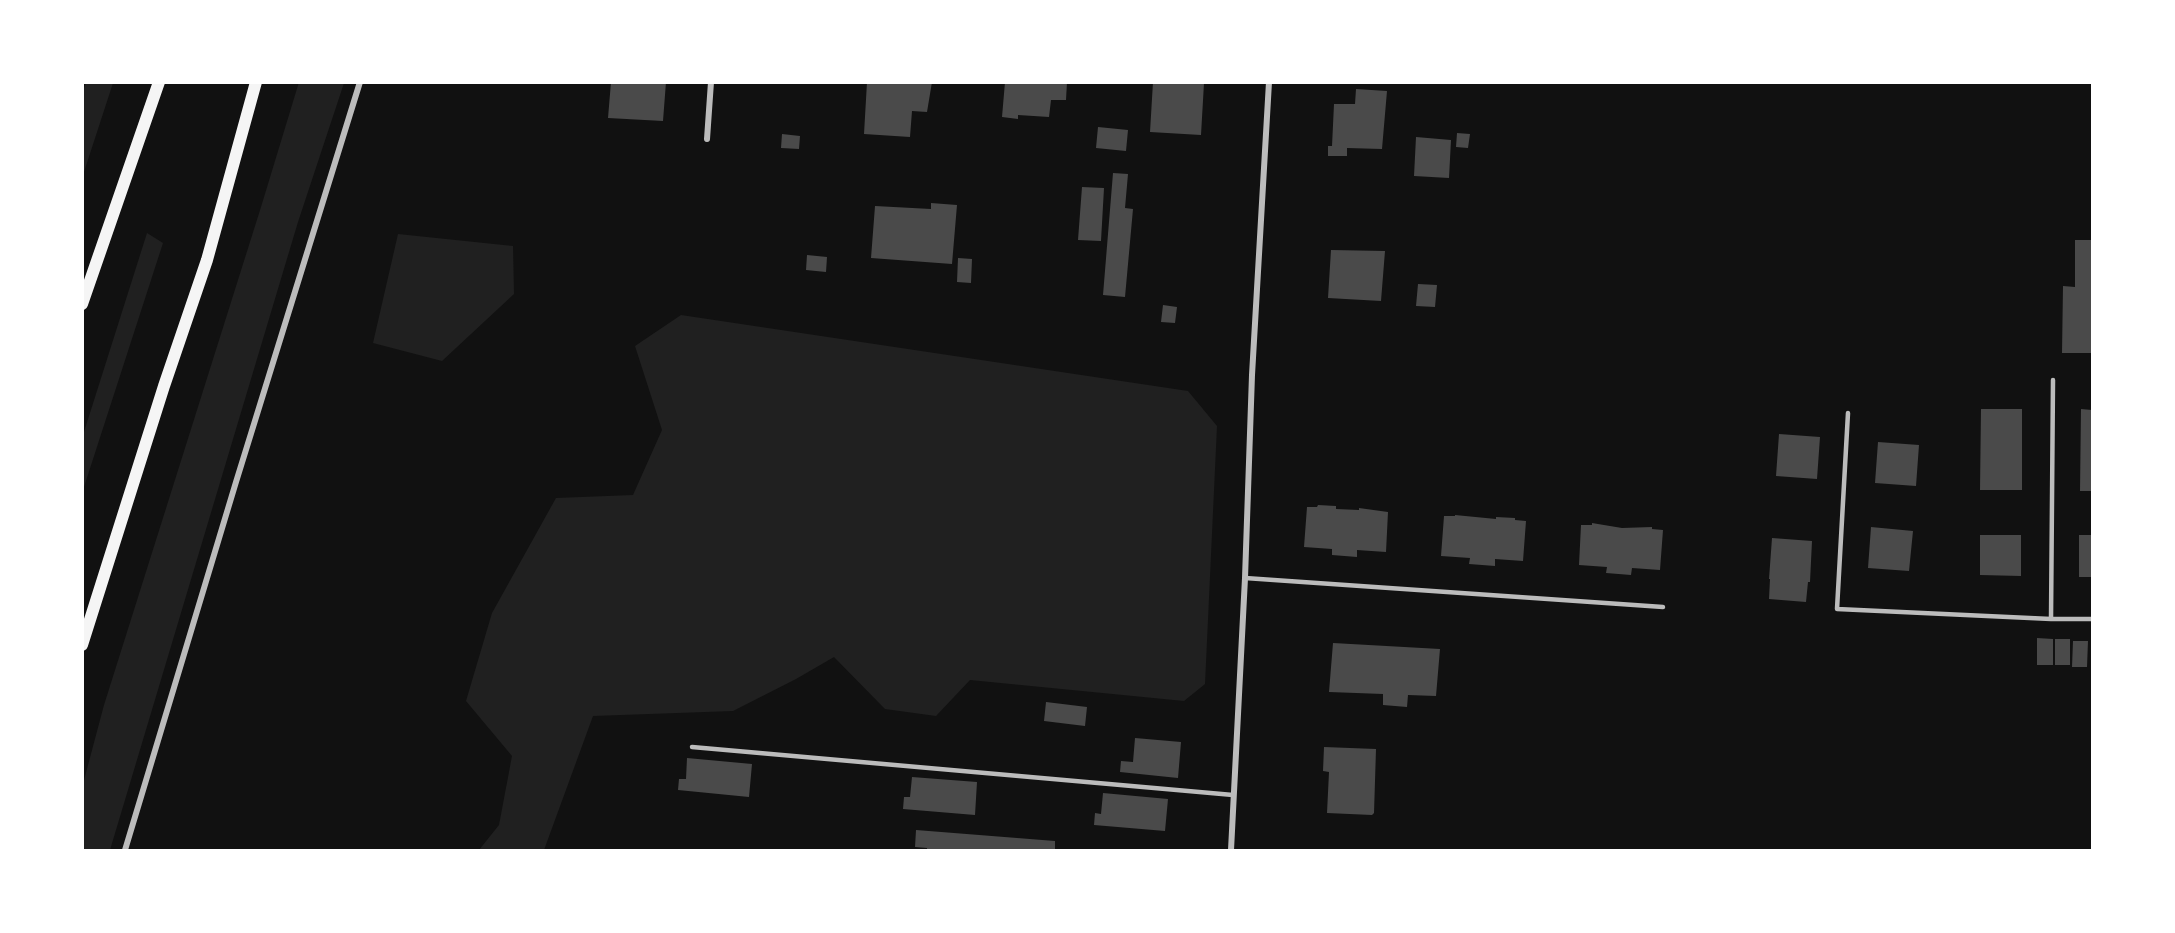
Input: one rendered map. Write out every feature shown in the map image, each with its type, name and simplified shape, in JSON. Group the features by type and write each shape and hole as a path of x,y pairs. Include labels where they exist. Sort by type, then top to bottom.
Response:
{"main road":[{"path":"82,304 159,82"},
{"path":"82,645 164,386 207,260 256,82"}],"street":[{"path":"125,850 360,82"},
{"path":"707,139 711,82"},
{"path":"1231,850 1245,578 1252,375 1269,82"}],"lane":[{"path":"2051,619 2053,380"},
{"path":"1848,413 1837,609 2092,619"},
{"path":"1245,578 1663,607"},
{"path":"692,747 1233,795"}],"shaded area":[{"path":"299,82 344,83 298,222 110,850 83,850 83,784 104,705"},
{"path":"86,83 113,83 83,175 82,93"},
{"path":"147,233 163,243 83,490 83,435"},
{"path":"398,234 513,246 514,294 442,361 373,343"},
{"path":"681,315 1188,391 1217,426 1205,684 1184,701 970,680 936,716 885,709 834,657 733,711 593,716 544,850 479,850 499,825 512,756 466,701 492,613 556,498 633,495 662,430 635,346"}],"building":[{"path":"611,82 666,82 663,121 608,118"},
{"path":"867,82 932,82 927,112 912,111 910,137 864,134"},
{"path":"1005,82 1067,82 1066,100 1051,100 1049,117 1018,115 1018,119 1002,117"},
{"path":"1153,82 1204,83 1201,135 1150,132"},
{"path":"1356,89 1387,91 1382,149 1347,148 1347,156 1328,156 1328,146 1332,146 1334,104 1355,104"},
{"path":"1098,127 1128,130 1126,151 1096,148"},
{"path":"1457,133 1470,134 1468,148 1456,147"},
{"path":"782,134 800,136 799,149 781,148"},
{"path":"1416,137 1451,140 1449,178 1414,176"},
{"path":"1113,173 1128,174 1125,208 1133,209 1125,297 1103,295"},
{"path":"1082,187 1104,188 1101,241 1078,240"},
{"path":"931,203 957,205 952,264 871,258 875,206 931,209"},
{"path":"2075,240 2092,240 2092,353 2062,353 2063,286 2075,287"},
{"path":"1331,250 1385,251 1381,301 1328,298"},
{"path":"807,255 827,257 826,272 806,270"},
{"path":"958,258 972,259 971,283 957,282"},
{"path":"1418,284 1437,285 1435,307 1416,306"},
{"path":"1163,305 1177,307 1175,323 1161,322"},
{"path":"1981,409 2022,409 2022,490 1980,490"},
{"path":"2081,409 2092,410 2092,491 2080,491"},
{"path":"1779,434 1820,437 1817,479 1776,476"},
{"path":"1878,442 1919,445 1916,486 1875,483"},
{"path":"1336,506 1336,509 1359,510 1359,508 1388,512 1386,552 1357,550 1357,557 1332,555 1332,549 1304,547 1307,507"},
{"path":"1444,516 1496,519 1496,517 1515,518 1515,520 1526,521 1523,561 1495,559 1495,566 1469,564 1470,558 1441,556"},
{"path":"1592,523 1622,528 1652,527 1652,529 1663,530 1660,570 1632,568 1631,575 1606,573 1607,567 1579,565 1581,525 1592,525"},
{"path":"1871,527 1913,531 1909,571 1868,568"},
{"path":"1980,535 2021,535 2021,576 1980,575"},
{"path":"2079,535 2092,535 2092,577 2079,577"},
{"path":"1772,538 1812,541 1810,582 1808,582 1806,602 1769,599"},
{"path":"2037,638 2053,639 2053,665 2037,665"},
{"path":"2055,639 2070,639 2070,665 2055,665"},
{"path":"2073,641 2088,641 2087,667 2072,667"},
{"path":"1333,643 1440,649 1436,696 1408,695 1407,707 1383,705 1383,694 1329,692"},
{"path":"1046,702 1087,707 1085,726 1044,721"},
{"path":"1135,738 1181,742 1178,778 1120,772 1121,761 1133,762"},
{"path":"1324,747 1376,749 1374,813 1372,815 1327,813 1329,772 1323,771"},
{"path":"687,758 752,764 749,797 678,790 679,779 686,779"},
{"path":"912,777 977,782 975,815 903,809 904,797 910,797"},
{"path":"1103,793 1168,799 1165,831 1094,825 1095,813 1101,814"},
{"path":"916,830 1055,841 1055,850 927,850 927,848 915,847"}]}
